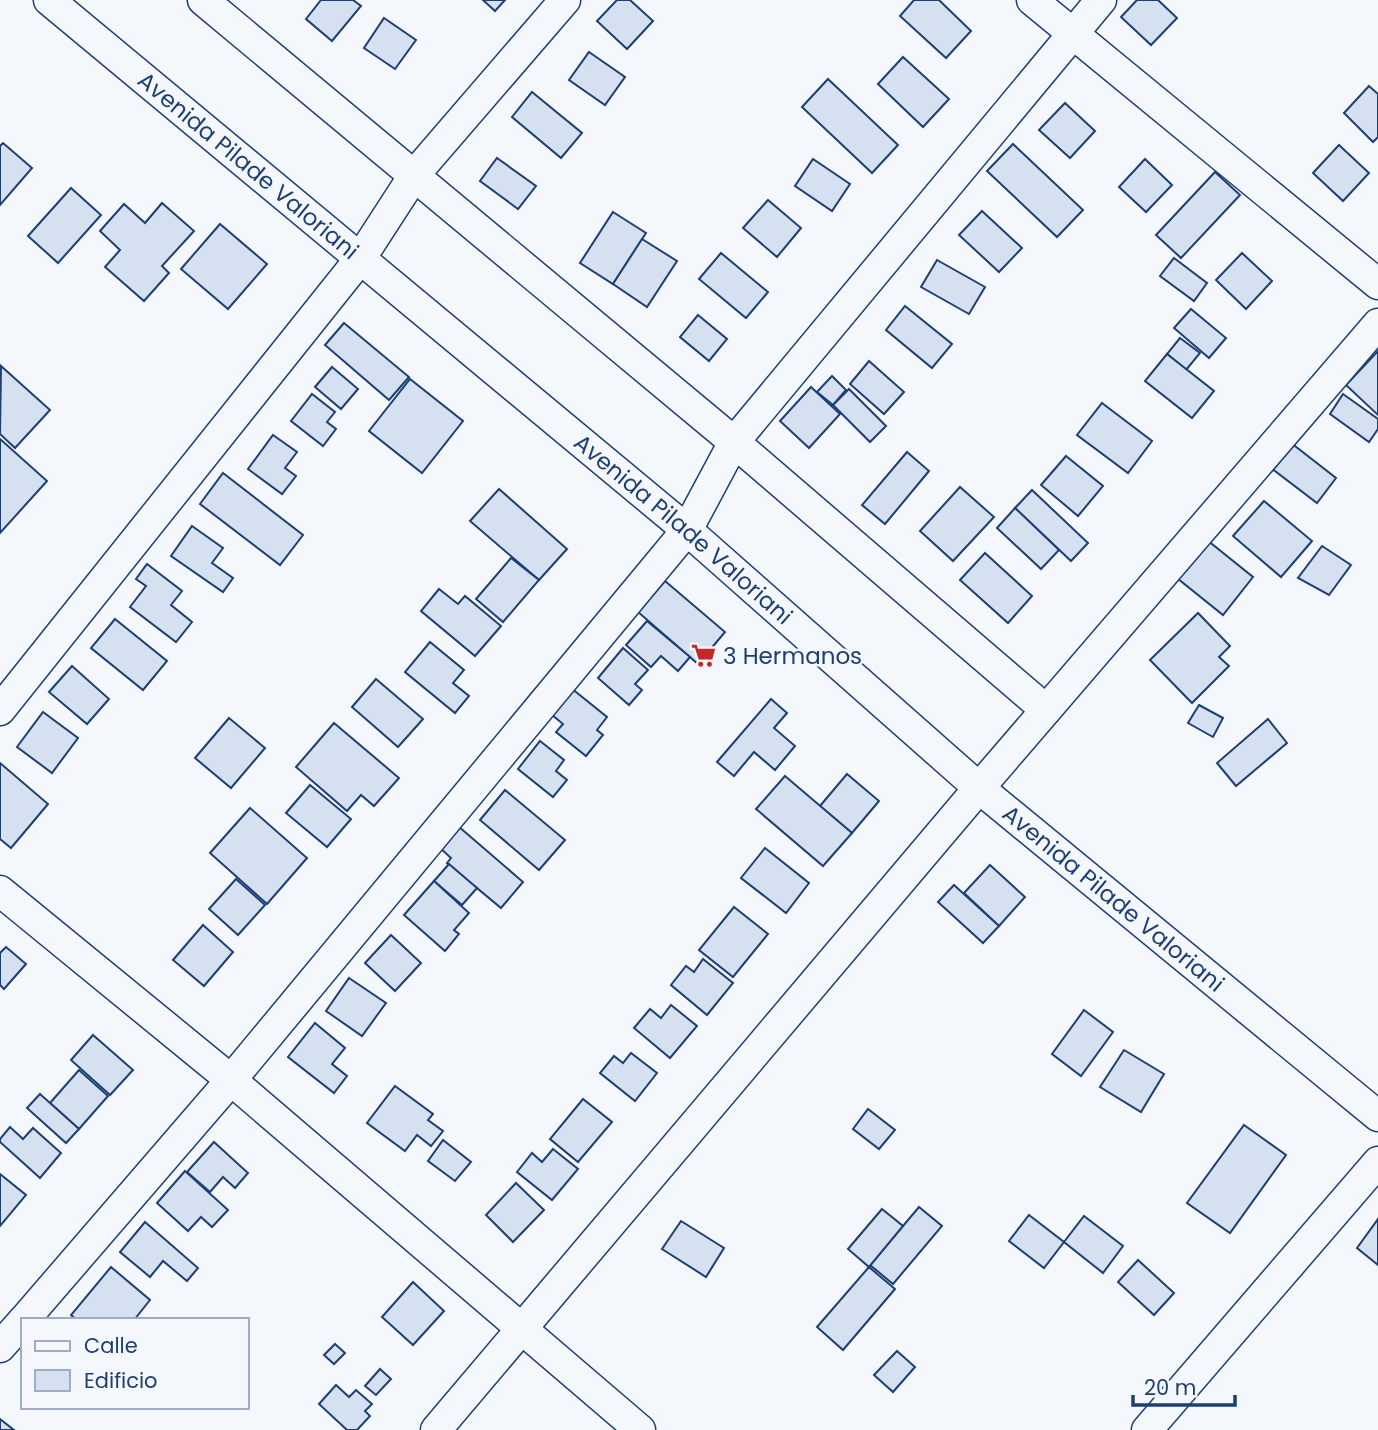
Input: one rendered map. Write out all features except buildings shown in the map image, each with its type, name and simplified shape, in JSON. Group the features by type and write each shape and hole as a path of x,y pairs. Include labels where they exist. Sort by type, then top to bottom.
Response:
{"street":[{"name":"Avenida Pilade Valoriani","path":"49,0 687,530 979,788 1378,1116"},
{"path":"203,0 734,442 1046,710"},
{"path":"0,710 359,259 415,174 565,0"},
{"path":"1031,0 1378,284"},
{"path":"25,1318 231,1080 687,530 734,442 1101,0"},
{"path":"436,1430 979,788 1378,324"},
{"path":"0,891 231,1080 522,1326 640,1430"},
{"path":"1147,1430 1378,1161"},
{"path":"0,1347 21,1322"}],"place":[{"name":"3 Hermanos","path":"703,656"}]}
